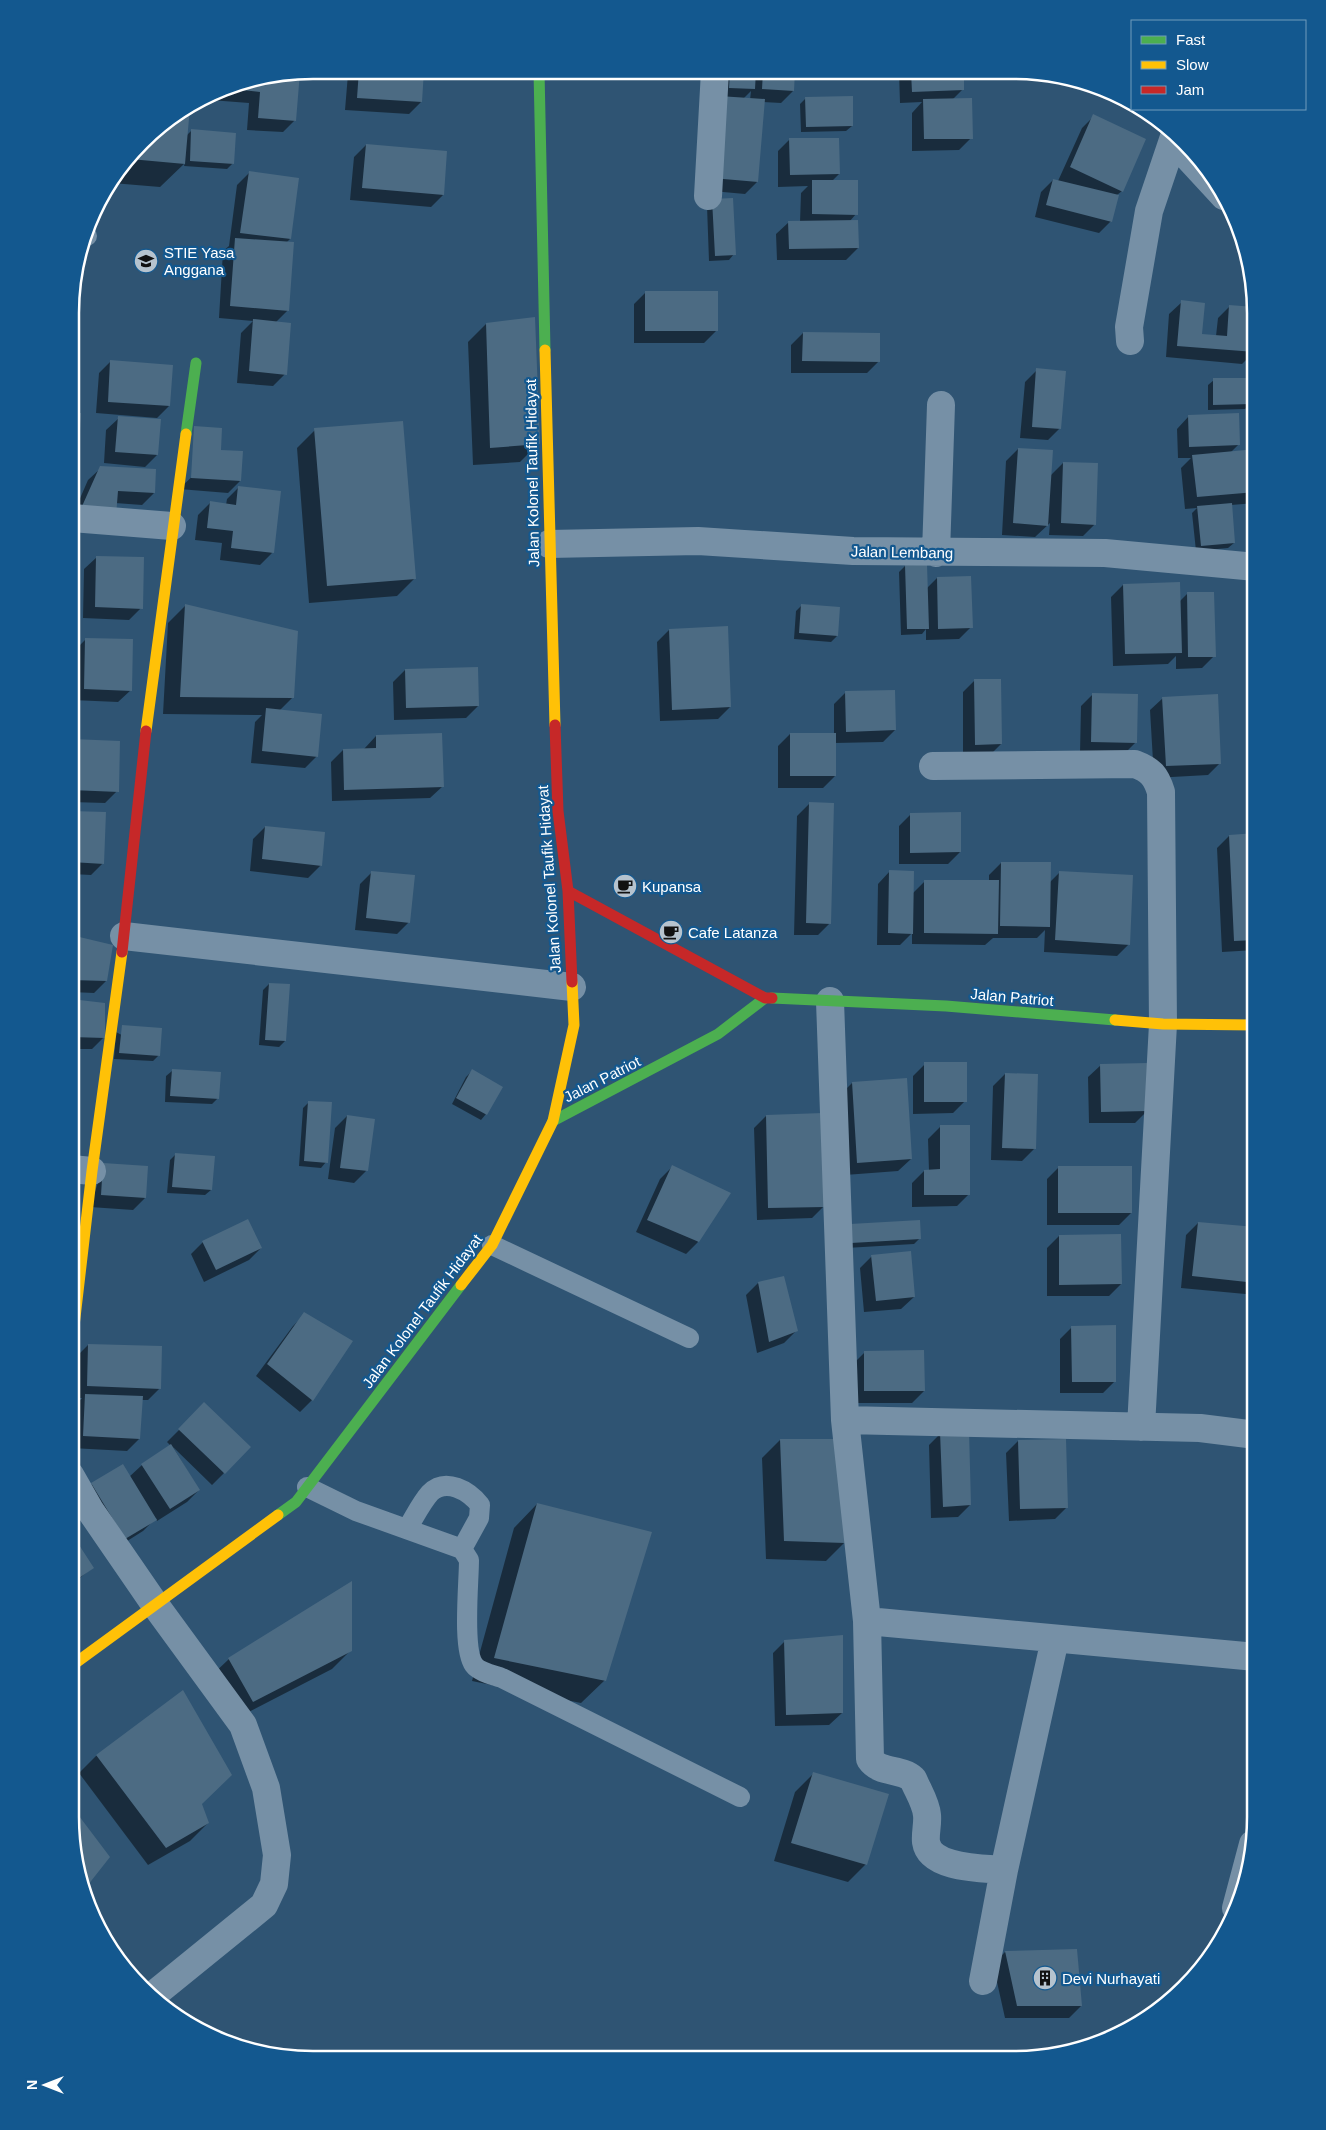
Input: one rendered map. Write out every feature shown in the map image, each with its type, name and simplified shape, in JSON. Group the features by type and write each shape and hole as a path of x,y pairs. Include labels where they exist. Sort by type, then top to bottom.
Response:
{"main road":[{"name":"Jalan Kolonel Taufik Hidayat","path":"79,1661 296,1502 492,1246 553,1121 574,1025 568,891 558,811 549,544 539,79"},
{"path":"79,1206 81,1170 124,936 147,720 172,526 196,364"},
{"name":"Jalan Patriot","path":"568,891 765,998 946,1006 1163,1024 1247,1025"},
{"name":"Jalan Patriot","path":"553,1121 718,1034 765,998"}],"street":[{"path":"708,196 715,79"},
{"path":"1130,341 1129,327 1149,211 1174,142"},
{"path":"936,553 941,405"},
{"path":"79,519 172,526"},
{"name":"Jalan Lembang","path":"549,544 698,541 853,551 1105,553 1247,565"},
{"path":"933,766 1135,764 1149,769 1157,779 1161,792 1163,1024 1141,1427"},
{"path":"124,936 572,987"},
{"path":"830,1001 845,1420 867,1621 870,1759 878,1768 908,1776 913,1780 927,1816 926,1844 937,1859 948,1863 1004,1870"},
{"path":"845,1420 1200,1428 1247,1434"},
{"path":"79,1491 90,1510 156,1606 243,1725 266,1788 277,1855 274,1884 264,1905 157,1992"},
{"path":"867,1621 1247,1656"},
{"path":"983,1981 1004,1870 1055,1639"}],"lane":[{"path":"492,1246 689,1338"},
{"path":"308,1487 356,1511 462,1549 469,1560 468,1643 470,1658 475,1667 502,1678 740,1797"},
{"path":"407,1529 431,1493 440,1487 458,1487 474,1497 480,1505 479,1518 462,1549"}],"building":[{"path":"299,79 296,121 258,118 260,92 241,90 267,83"},
{"path":"358,79 423,79 422,102 357,98"},
{"path":"730,79 756,79 755,89 729,88"},
{"path":"763,79 795,79 794,91 762,89"},
{"path":"911,79 964,79 964,90 912,92"},
{"path":"719,96 765,99 758,182 712,178"},
{"path":"853,96 853,126 806,127 805,97"},
{"path":"972,98 973,139 924,139 923,99"},
{"path":"189,114 185,164 136,160 158,137"},
{"path":"1093,114 1146,139 1123,192 1070,167"},
{"path":"191,129 236,133 234,164 190,161"},
{"path":"789,138 839,138 840,174 790,175"},
{"path":"366,144 447,151 444,195 362,188"},
{"path":"249,171 299,178 291,239 240,233"},
{"path":"1053,179 1119,195 1112,222 1046,205"},
{"path":"812,180 858,180 858,215 812,214"},
{"path":"733,198 736,255 715,256 712,199"},
{"path":"858,220 859,248 789,249 788,221"},
{"path":"235,238 294,242 289,311 230,306"},
{"path":"645,291 718,291 718,331 645,331"},
{"path":"1181,300 1205,303 1202,334 1227,336 1229,305 1247,306 1247,351 1177,346"},
{"path":"535,317 540,444 490,448 486,323"},
{"path":"253,319 291,323 287,375 249,371"},
{"path":"803,332 880,333 880,362 802,361"},
{"path":"110,360 173,365 170,406 108,402"},
{"path":"1036,368 1066,371 1061,429 1032,427"},
{"path":"1213,378 1247,378 1247,404 1213,405"},
{"path":"79,413 81,413 79,449"},
{"path":"1239,413 1240,445 1189,447 1188,415"},
{"path":"118,416 161,419 158,455 115,452"},
{"path":"403,421 416,579 327,586 314,428"},
{"path":"194,426 222,428 221,450 243,451 241,481 191,478"},
{"path":"1018,448 1053,450 1048,526 1013,523"},
{"path":"1247,450 1247,493 1197,497 1192,455"},
{"path":"1063,462 1098,463 1096,525 1061,523"},
{"path":"100,466 156,469 155,493 118,491 116,516 79,513"},
{"path":"238,486 281,491 274,553 231,548 233,531 207,528 210,501 236,505"},
{"path":"1232,503 1235,543 1201,546 1197,506"},
{"path":"96,556 144,557 143,609 95,607"},
{"path":"927,564 929,629 907,629 905,565"},
{"path":"971,576 973,628 938,629 937,577"},
{"path":"1180,582 1182,653 1125,654 1123,584"},
{"path":"1187,592 1214,592 1216,657 1188,657"},
{"path":"185,604 298,631 294,698 180,697"},
{"path":"801,604 840,607 838,636 799,633"},
{"path":"728,626 731,707 672,710 669,629"},
{"path":"85,638 133,639 132,691 84,689"},
{"path":"478,667 479,706 406,708 405,669"},
{"path":"974,679 1001,679 1002,744 975,745"},
{"path":"895,690 896,730 846,732 845,691"},
{"path":"1092,693 1138,694 1137,743 1091,742"},
{"path":"1218,694 1221,764 1166,766 1162,697"},
{"path":"266,708 322,714 318,757 262,751"},
{"path":"442,733 444,787 344,790 343,749 376,748 376,735"},
{"path":"790,733 836,733 836,776 790,776"},
{"path":"79,739 120,741 119,792 79,790"},
{"path":"809,802 834,803 831,924 806,923"},
{"path":"79,811 106,812 104,864 79,862"},
{"path":"961,812 961,852 910,853 910,813"},
{"path":"265,826 325,832 322,866 262,859"},
{"path":"1247,834 1247,940 1234,941 1229,835"},
{"path":"1001,862 1051,862 1050,927 1000,926"},
{"path":"889,870 914,871 913,934 888,933"},
{"path":"371,871 415,875 410,923 366,918"},
{"path":"1059,871 1133,875 1130,945 1055,940"},
{"path":"924,880 999,880 998,934 924,933"},
{"path":"79,937 113,945 107,981 79,980"},
{"path":"269,983 290,984 286,1041 265,1040"},
{"path":"79,1000 105,1003 105,1038 79,1037"},
{"path":"122,1025 162,1028 160,1056 119,1053"},
{"path":"924,1062 967,1062 967,1102 924,1102"},
{"path":"1148,1063 1148,1111 1101,1112 1100,1064"},
{"path":"172,1069 221,1072 219,1099 170,1096"},
{"path":"472,1069 503,1087 487,1115 456,1098"},
{"path":"1005,1073 1038,1074 1036,1149 1002,1148"},
{"path":"907,1078 912,1159 857,1163 852,1082"},
{"path":"308,1101 332,1102 328,1163 304,1161"},
{"path":"823,1113 825,1207 768,1208 766,1115"},
{"path":"347,1115 375,1119 368,1171 340,1168"},
{"path":"940,1125 970,1125 970,1195 924,1195 924,1170 940,1169"},
{"path":"175,1153 215,1156 212,1190 172,1187"},
{"path":"103,1163 148,1166 146,1198 101,1195"},
{"path":"672,1165 731,1193 699,1242 647,1220"},
{"path":"1058,1166 1132,1166 1132,1213 1058,1213"},
{"path":"248,1219 262,1248 216,1270 202,1241"},
{"path":"920,1220 921,1239 851,1243 850,1224"},
{"path":"1198,1222 1247,1226 1247,1282 1192,1276"},
{"path":"1121,1234 1122,1284 1059,1285 1059,1235"},
{"path":"911,1251 915,1297 876,1301 871,1255"},
{"path":"784,1276 798,1331 769,1342 758,1282"},
{"path":"304,1312 353,1341 313,1401 267,1364"},
{"path":"1116,1325 1116,1382 1072,1382 1071,1326"},
{"path":"88,1344 162,1346 161,1389 87,1386"},
{"path":"924,1350 925,1391 864,1391 864,1351"},
{"path":"85,1394 143,1396 140,1439 83,1436"},
{"path":"204,1402 251,1447 225,1474 178,1429"},
{"path":"969,1430 971,1505 943,1507 940,1432"},
{"path":"780,1439 838,1439 845,1543 784,1541"},
{"path":"1066,1439 1068,1508 1020,1509 1018,1440"},
{"path":"171,1444 200,1490 170,1509 141,1464"},
{"path":"123,1464 157,1520 125,1539 91,1483"},
{"path":"537,1503 652,1532 606,1681 494,1658"},
{"path":"79,1545 94,1568 79,1578"},
{"path":"352,1581 352,1651 253,1702 228,1658"},
{"path":"843,1635 843,1713 786,1715 784,1640"},
{"path":"183,1690 232,1775 202,1804 209,1823 166,1848 96,1755"},
{"path":"813,1772 889,1794 867,1865 791,1843"},
{"path":"79,1816 110,1857 89,1884 83,1863"},
{"name":"Devi Nurhayati","path":"1077,1949 1082,2006 1017,2006 1005,1951"}],"traffic: fast":[{"path":"539,79 545,350"},
{"path":"186,434 196,363"},
{"path":"553,1121 718,1034 765,998"},
{"path":"772,998 946,1006 1115,1020"},
{"path":"278,1515 296,1502 461,1285"}],"traffic: slow":[{"path":"545,350 555,725"},
{"path":"146,731 186,434"},
{"path":"79,1283 92,1171 122,952"},
{"path":"461,1285 492,1245 553,1121 574,1025 572,982"},
{"path":"1115,1020 1163,1024 1247,1025"},
{"path":"79,1660 278,1515"}],"traffic: jam":[{"path":"555,725 558,811 568,891 572,982"},
{"path":"122,952 146,731"},
{"path":"568,891 765,998 772,998"}],"place":[{"name":"STIE Yasa Anggana","path":"146,261"},
{"name":"Kupansa","path":"625,886"},
{"name":"Cafe Latanza","path":"671,932"},
{"name":"Devi Nurhayati","path":"1045,1978"}]}
